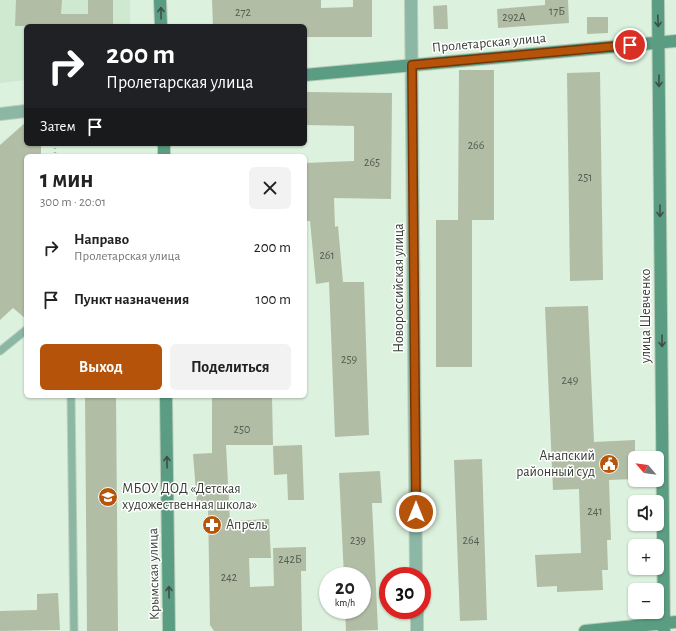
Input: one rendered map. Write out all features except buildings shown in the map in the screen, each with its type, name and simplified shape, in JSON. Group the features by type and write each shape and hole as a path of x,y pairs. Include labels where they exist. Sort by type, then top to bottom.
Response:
{"street":[{"path":"160,0 161,24"},
{"name":"Новороссийская улица","path":"411,0 416,567"},
{"name":"улица Шевченко","path":"658,0 668,625"},
{"name":"Пролетарская улица","path":"307,75 676,41"},
{"path":"0,114 24,111"},
{"name":"Крымская улица","path":"166,398 169,631"},
{"path":"417,619 417,631"},
{"path":"585,631 668,625"}],"lane":[{"path":"0,351 24,332"},
{"path":"71,398 74,631"}],"shaded area":[{"path":"0,0 130,0 130,24 24,24 24,80 0,83"}],"place":[{"name":"Анапский районный суд","path":"609,464"},
{"name":"МБОУ ДОД «Детская художественная школа»","path":"108,497"},
{"name":"Апрель","path":"212,525"}],"route":[{"path":"416,512 412,65 556,53 630,45"}]}
